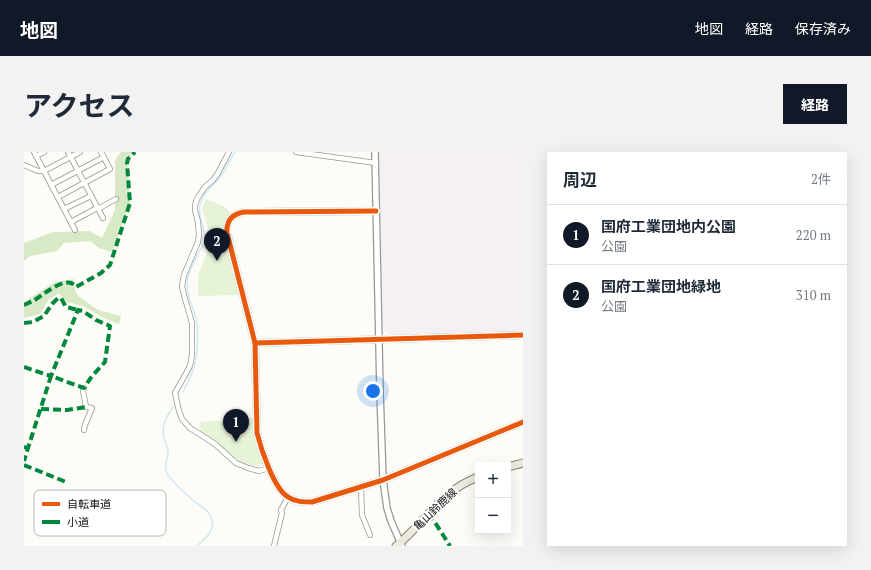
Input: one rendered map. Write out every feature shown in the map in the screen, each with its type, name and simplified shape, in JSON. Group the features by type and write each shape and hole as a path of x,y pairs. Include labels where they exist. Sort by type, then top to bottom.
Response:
{"main road":[{"path":"511,466 523,462"},
{"name":"亀山鈴鹿線","path":"399,545 446,495 466,482 475,478"}],"street":[{"path":"44,152 35,154 75,230"},
{"path":"68,152 103,218"},
{"path":"24,166 38,171 44,171 80,152"},
{"path":"229,152 218,173 213,180 205,186 197,199 195,206 198,222 198,242 184,275 182,286 190,311 192,323 192,353 189,368 175,393 182,419 190,428 215,444 236,463 259,471 269,468"},
{"path":"296,152 376,163"},
{"path":"375,152 383,480 387,508 399,545"},
{"path":"51,185 78,171 103,154 110,169 58,197"},
{"path":"64,209 91,196"},
{"path":"71,222 116,199"},
{"path":"376,211 244,212 235,214 228,223 227,233 255,343 258,433 260,444 269,468 278,486 287,499 312,502 383,480 523,422"},
{"path":"255,343 523,336"},
{"path":"84,388 83,390 86,407 92,408 84,430"},
{"path":"361,487 362,515 370,535"},
{"path":"274,546 282,513 281,510 287,499"}],"shaded area":[{"path":"379,152 523,152 523,332 390,335 383,328"}],"green space":[{"path":"121,152 133,152 127,160 130,203 112,252 99,248 90,241 64,243 57,251 30,256 24,261 24,243 53,232 89,231 102,238 115,210 115,160"},
{"path":"206,199 225,207 231,214 224,226 223,231 239,295 198,296 198,275 210,246 210,235 202,208"},
{"path":"74,279 75,290 78,296 98,310 121,316 119,324 106,319 83,306 66,302 59,293 48,300 40,314 24,318 24,302 55,282"},
{"path":"254,418 257,446 264,464 256,467 236,459 200,431 200,422"}],"waterway":[{"path":"183,392 193,370 197,348 196,320 188,295 187,279 205,240 199,210 200,205 203,197 221,176 235,152"},
{"path":"173,407 166,418 163,430 168,450 166,464 167,473 184,492 208,512 213,523 209,534 197,546"}],"marked path":[{"path":"24,305 61,284 72,283 76,287 101,273 110,265 130,203 127,163 128,159 135,152"},
{"path":"24,323 33,322 44,316 58,298 61,298 66,307 78,310"},
{"path":"24,367 51,376 78,310 83,311 96,320 110,326 105,362 92,376 84,388 51,376 28,448"},
{"path":"41,409 67,410 86,407"},
{"path":"24,447 28,448 24,461"},
{"path":"24,465 66,482"},
{"path":"429,513 450,546"}],"cycle path":[{"path":"376,211 244,212 236,214 229,222 227,233 255,343 257,433 265,458 278,486 283,493 291,499 312,502 383,480 523,422"},
{"path":"255,343 523,335"}],"place":[{"name":"国府工業団地緑地","path":"217,261"},
{"name":"国府工業団地内公園","path":"236,442"}]}
